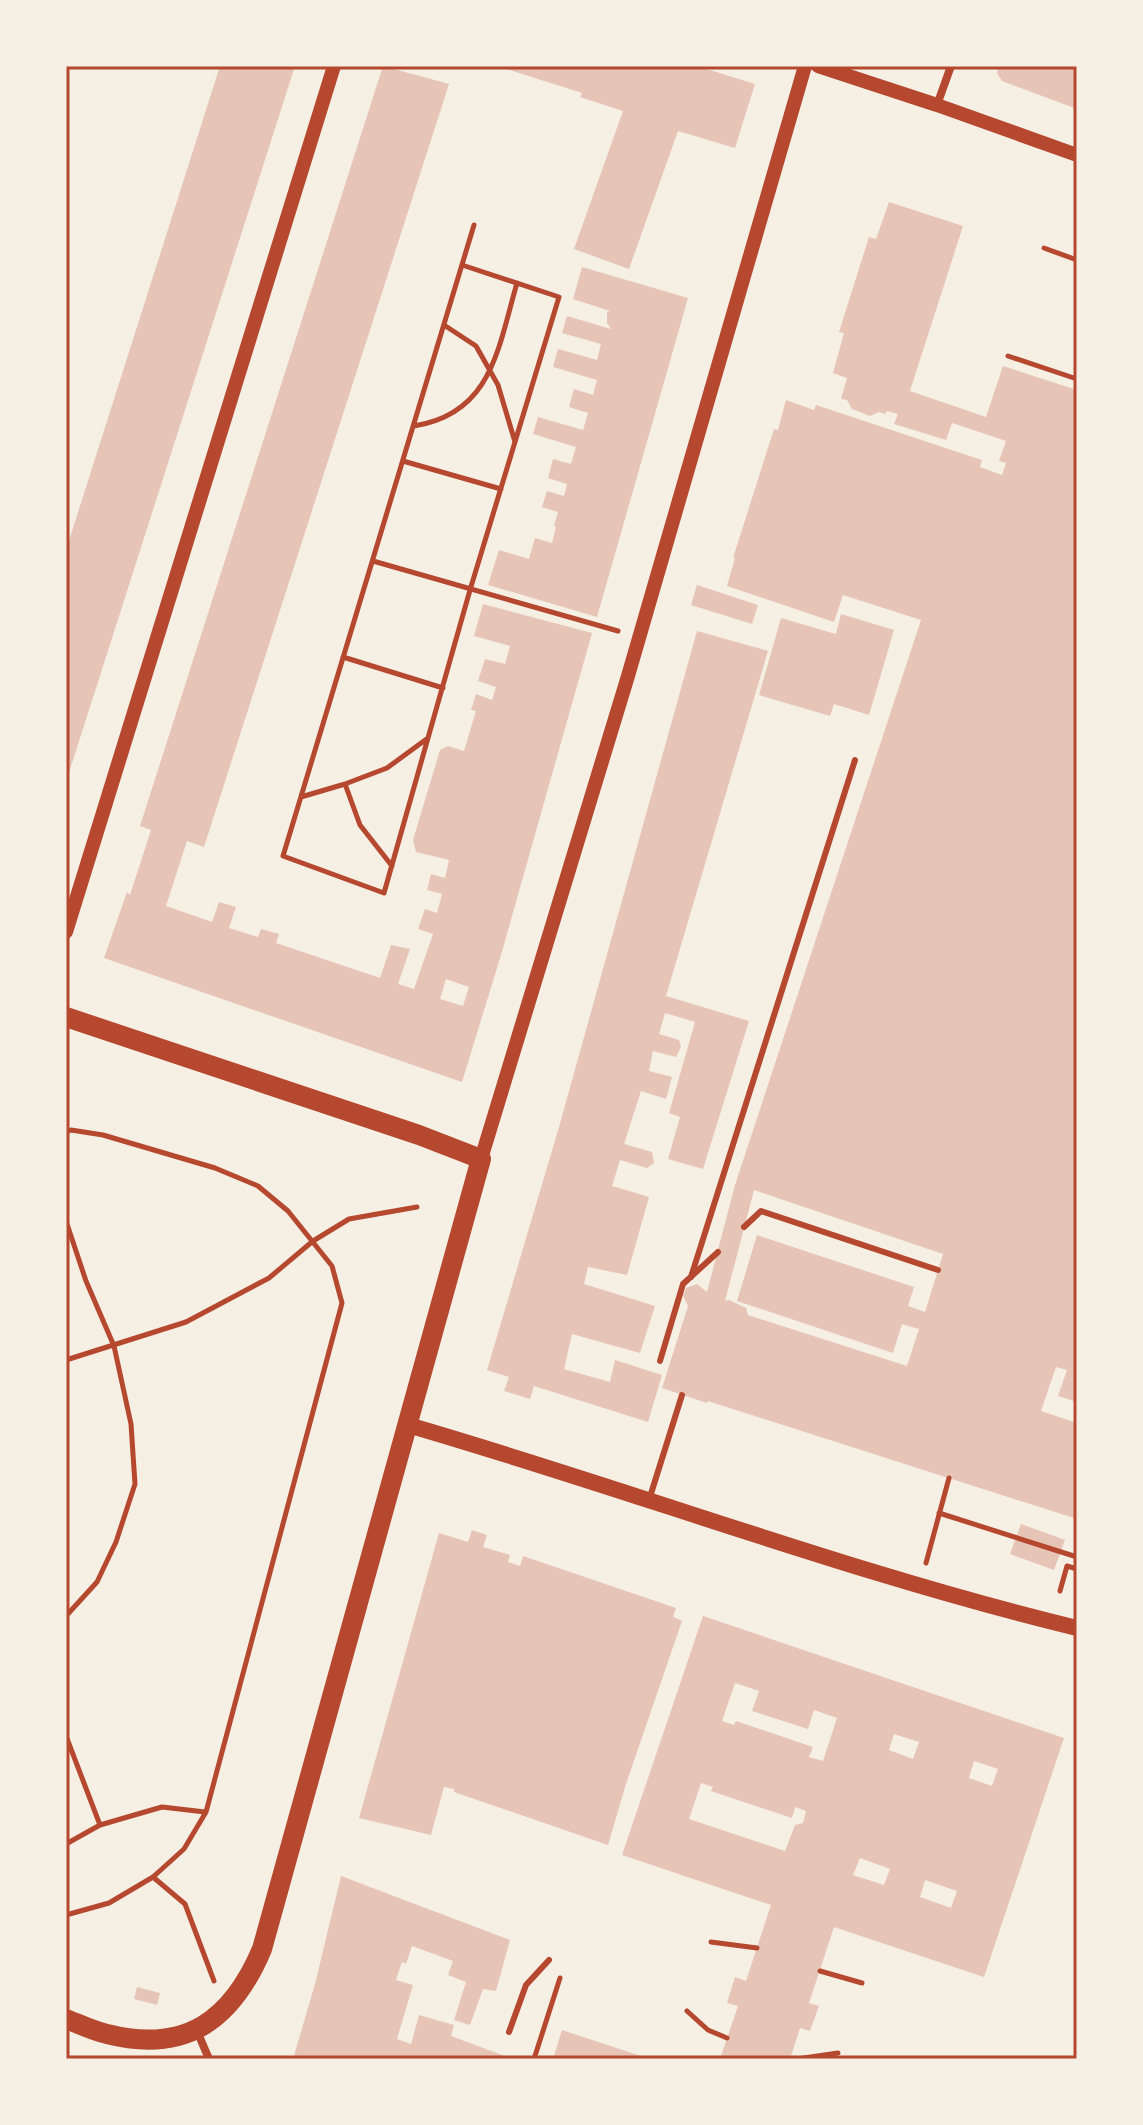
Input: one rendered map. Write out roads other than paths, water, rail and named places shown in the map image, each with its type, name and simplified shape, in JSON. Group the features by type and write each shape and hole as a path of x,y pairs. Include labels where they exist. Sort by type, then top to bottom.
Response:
{"main road":[{"path":"66,1017 419,1135 481,1159 262,1949 249,1979 231,2004 197,2030 175,2037 153,2039 107,2034 66,2019"},
{"path":"408,1425 920,1587 1077,1628"}],"street":[{"path":"66,932 334,66"},
{"path":"481,1159 550,938 805,66"},
{"path":"818,66 1077,155"},
{"path":"937,105 951,66"},
{"path":"197,2030 209,2059"}],"lane":[{"path":"691,1277 855,760"},
{"path":"744,1227 761,1211 938,1270"},
{"path":"660,1361 683,1284 718,1252"},
{"path":"649,1500 682,1395"},
{"path":"509,2032 526,1985 549,1960"}]}
